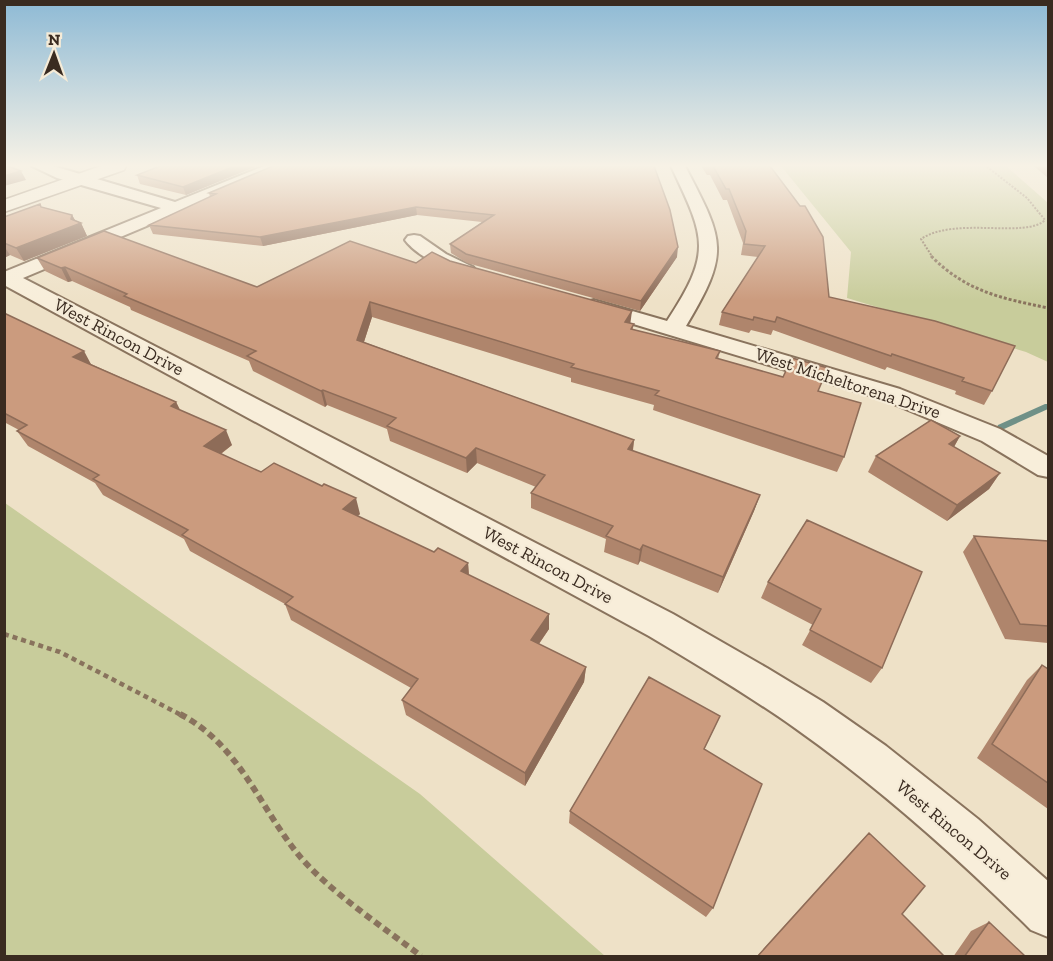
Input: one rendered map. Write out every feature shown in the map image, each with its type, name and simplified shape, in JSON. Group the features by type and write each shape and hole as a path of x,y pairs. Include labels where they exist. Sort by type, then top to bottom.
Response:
{"street":[{"name":"West Rincon Drive","path":"170,211 8,278 661,625 731,666 810,716 882,769 951,825 1048,913"},
{"path":"673,329 696,292 707,260 708,233 698,211"},
{"path":"414,240 459,269 481,275"},
{"name":"West Micheltorena Drive","path":"572,300 891,394 992,435 1048,468"}],"path":[{"path":"1039,211 1045,220 1029,228 944,229 925,235 921,239 922,246 948,274 963,285 997,297 1048,308"},
{"path":"4,633 60,652 201,725 237,760 298,854 340,894 421,957"}],"green space":[{"path":"818,211 1048,211 1048,362 1026,352 847,298 851,252"},
{"path":"5,503 420,794 605,956 5,956"}],"building":[{"path":"21,211 56,211 72,215 71,219 81,223 16,248 4,243 4,217"},
{"path":"180,211 396,211 260,237 149,225"},
{"path":"454,211 670,211 678,247 641,301 466,254 450,244 494,215"},
{"path":"738,211 808,211 823,237 829,297 935,321 1015,346 992,391 962,381 964,378 777,317 775,322 754,317 753,320 722,312 765,246 744,244 746,231"},
{"path":"104,231 257,287 350,241 416,263 432,252 450,261 632,311 625,322 634,324 631,329 720,351 716,358 783,377 792,358 828,368 818,391 861,403 844,457 655,395 659,391 571,367 574,364 370,302 357,340 634,440 628,449 760,495 723,577 643,545 640,550 606,536 613,526 531,493 545,475 476,448 466,458 387,426 396,418 321,391 247,356 256,351 124,296 127,294 65,267 61,268 37,258"},
{"path":"4,313 84,351 73,357 176,402 171,406 226,430 204,446 261,472 274,463 322,486 324,484 356,498 343,509 434,552 438,548 468,563 461,571 549,614 531,640 586,667 525,773 402,700 418,679 285,604 293,597 182,535 188,530 93,479 99,475 17,431 27,425 4,413"},
{"path":"931,420 960,436 949,444 1000,473 957,505 876,456"},
{"path":"807,520 922,572 882,668 810,630 821,609 768,582"},
{"path":"974,536 1048,541 1048,626 1020,624"},
{"path":"1042,665 1048,669 1048,783 992,744"},
{"path":"649,677 720,716 704,749 762,784 713,908 570,811"},
{"path":"869,833 925,886 902,914 945,957 757,957"},
{"path":"989,922 1026,957 964,957"}],"waterway":[{"path":"1001,427 1048,406"}]}
